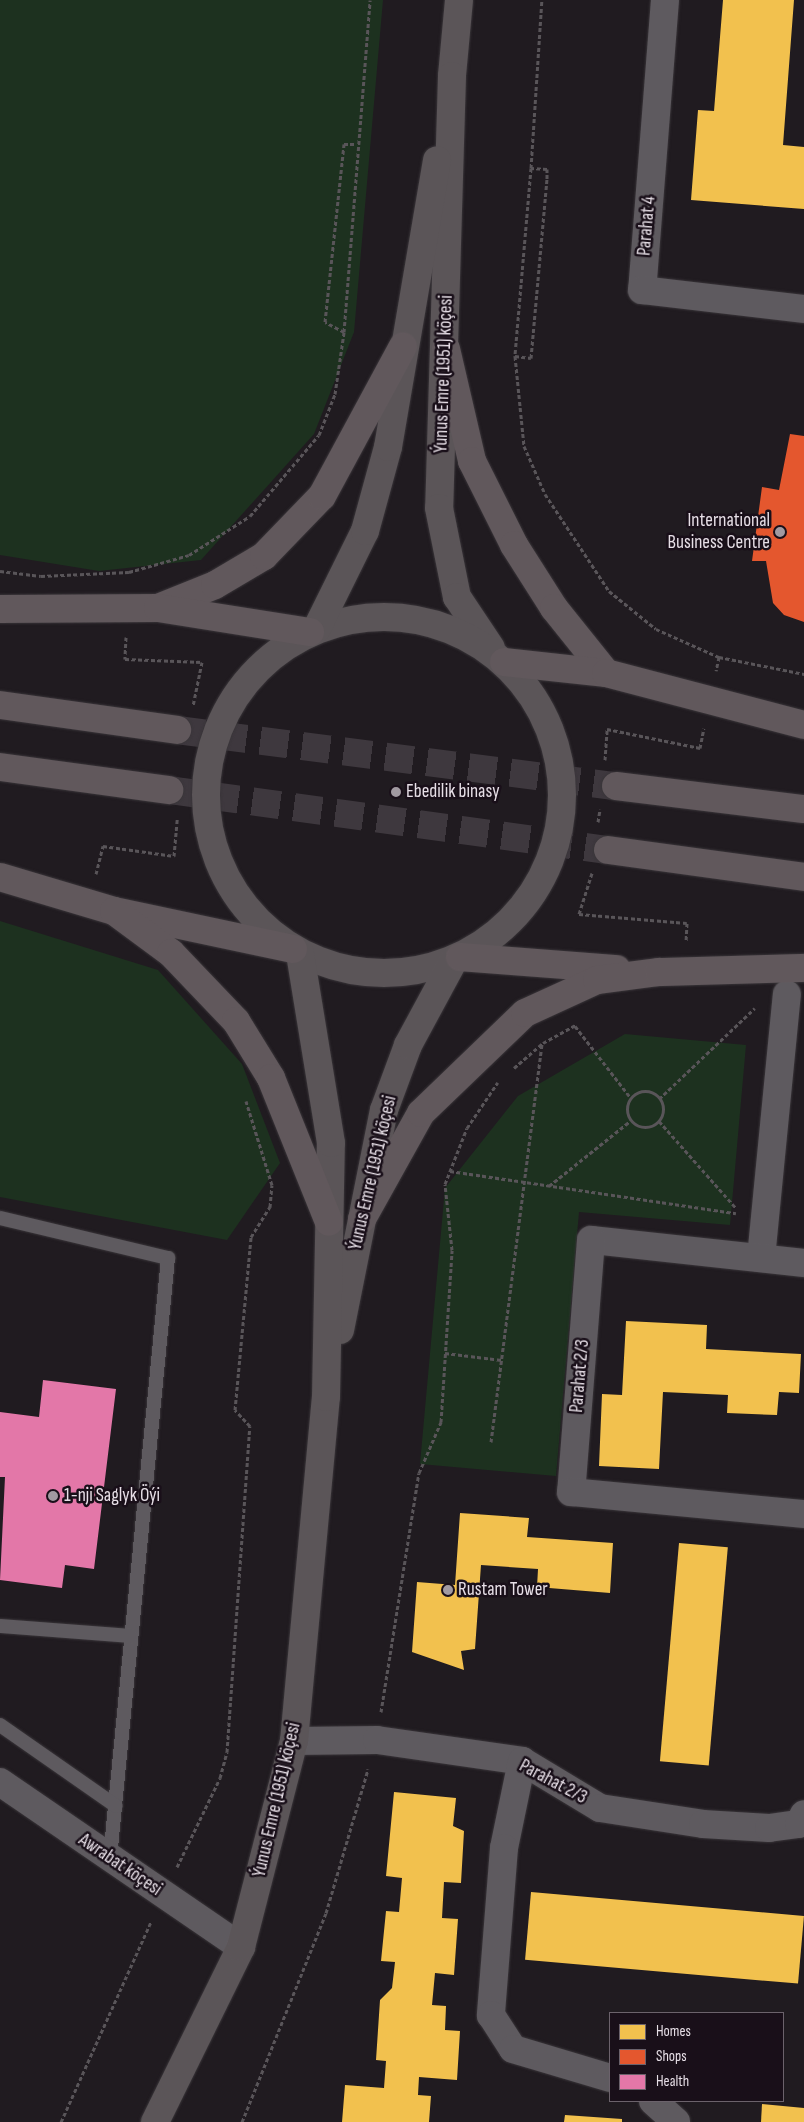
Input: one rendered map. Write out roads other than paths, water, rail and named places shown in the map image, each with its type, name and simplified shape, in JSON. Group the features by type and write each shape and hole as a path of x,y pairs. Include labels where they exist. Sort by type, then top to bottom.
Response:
{"main road":[{"path":"158,608 215,585 264,556 322,496 403,346"},
{"path":"446,350 472,461 514,545 554,608 606,674"},
{"path":"0,609 158,608 313,631"},
{"path":"501,659 606,674 804,725"},
{"path":"0,705 177,730"},
{"path":"0,767 169,790"},
{"path":"607,784 804,809"},
{"path":"599,848 804,877"},
{"path":"0,877 114,911 296,951"},
{"path":"114,911 171,953 236,1021 271,1078 328,1222"},
{"path":"457,958 671,972"},
{"path":"362,1219 421,1113 524,1013 597,980 671,972 804,968"}],"street":[{"name":"Ýunus Emre (1951) köçesi","path":"459,0 452,76 446,350 439,508 457,597 501,659"},
{"name":"Parahat 4","path":"665,0 642,290 804,310"},
{"name":"Ýunus Emre (1951) köçesi","path":"313,631 366,531 388,447 403,346 452,76"},
{"path":"407,619 432,622 470,638 501,659 540,708 560,762 561,821 543,877 509,924 457,958 425,970 388,974 350,971 296,951 252,916 222,869 207,815 209,759 229,707 264,663 313,631 350,620 407,619"},
{"name":"Ýunus Emre (1951) köçesi","path":"155,2122 241,1947 294,1741 326,1397 328,1222 332,1143 296,951"},
{"name":"Ýunus Emre (1951) köçesi","path":"326,1397 384,1110 408,1045 457,958"},
{"path":"761,1258 787,994"},
{"name":"Parahat 2/3","path":"804,1263 591,1240 571,1492 804,1514"},
{"name":"Parahat 2/3","path":"294,1741 377,1740 522,1761 600,1808 703,1824 769,1828 799,1824 804,1814"},
{"path":"522,1761 504,1848 490,2015 513,2049 609,2078"},
{"name":"Awrabat köçesi","path":"0,1782 241,1947"},
{"path":"654,2102 676,2122"}],"lane":[{"path":"0,1218 168,1258 110,1858"},
{"path":"0,1626 130,1636"},
{"path":"0,1726 116,1806"}],"tunnel":[{"path":"177,730 616,786"},
{"path":"169,790 608,850"}],"place":[{"name":"International Business Centre","path":"780,532"},
{"name":"Ebedilik binasy","path":"396,792"},
{"name":"1-nji Saglyk Öýi","path":"53,1496"},
{"name":"Rustam Tower","path":"448,1590"}]}
